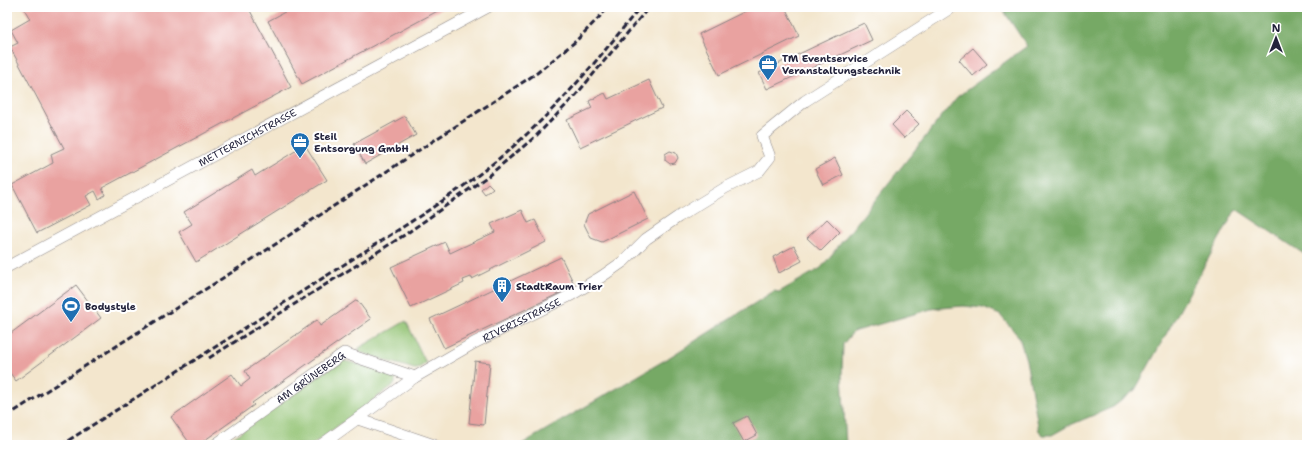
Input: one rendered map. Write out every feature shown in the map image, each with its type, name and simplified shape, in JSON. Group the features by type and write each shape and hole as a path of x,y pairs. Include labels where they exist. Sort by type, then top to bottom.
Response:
{"street":[{"name":"METTERNICHSTRASSE","path":"7,267 488,7"},
{"name":"RIVERISSTRASSE","path":"321,445 415,377 474,343 572,295 612,270 651,236 719,192 754,175 767,163 770,157 762,136 805,101 952,7"},
{"name":"AM GRÜNEBERG","path":"215,445 344,353 415,377"},
{"path":"358,419 434,445"}],"green space":[{"path":"1001,7 1307,7 1307,256 1236,209 1135,390 1113,407 1068,426 1052,435 1043,435 1039,431 1026,360 1019,337 1000,315 983,308 963,306 931,309 853,332 843,344 842,375 846,445 520,445 665,360 774,291 779,292 821,268 957,97 1027,46"},
{"path":"406,321 426,363 417,369 359,352 359,348"},
{"path":"341,360 388,372 395,378 395,384 312,445 223,445"}],"building":[{"path":"23,7 248,7 291,87 102,188 105,195 99,199 95,191 86,196 91,205 37,233 12,185 53,163 51,154 64,148 10,47 18,43 11,30 30,19"},
{"path":"294,7 445,7 302,84 268,21"},
{"path":"754,7 785,7 799,36 719,75 699,34"},
{"path":"864,23 872,40 767,89 759,73"},
{"path":"973,48 987,64 973,76 959,60"},
{"path":"649,80 662,108 580,147 567,120 592,108 589,101 605,93 608,99"},
{"path":"906,111 919,124 904,138 892,125"},
{"path":"405,116 416,135 365,164 354,144"},
{"path":"305,145 327,180 196,262 179,232 192,224 184,212 252,170 255,176"},
{"path":"670,151 676,153 678,158 675,163 670,164 665,160 665,154"},
{"path":"835,158 843,175 823,185 815,169"},
{"path":"488,183 493,188 485,194 481,189"},
{"path":"634,191 648,219 602,242 591,238 584,224 588,214"},
{"path":"522,210 528,223 535,220 546,242 472,279 471,277 463,280 464,283 411,308 391,267 445,242 450,253 495,232 491,224"},
{"path":"827,219 840,232 821,251 807,238"},
{"path":"794,246 802,261 779,273 773,257"},
{"name":"StadtRaum Trier","path":"561,257 575,286 444,348 430,319"},
{"path":"76,285 101,318 16,381 7,369 7,336"},
{"path":"357,300 371,319 252,403 254,405 198,445 191,445 171,417 232,374 241,386 250,379 245,371 317,320 320,326"},
{"path":"475,361 490,363 484,425 469,423"},
{"path":"747,416 757,435 744,442 733,423"}],"railway":[{"path":"7,416 259,255 537,73 576,41 609,7"},
{"path":"61,445 436,206 460,189 506,153 558,103 600,56 640,7"},
{"path":"209,358 406,234 488,176 536,136 576,95 649,7"}],"place":[{"name":"TM Eventservice Veranstaltungstechnik","path":"768,81"},
{"name":"Steil Entsorgung GmbH","path":"300,159"},
{"name":"StadtRaum Trier","path":"502,303"},
{"name":"Bodystyle","path":"71,323"}]}
